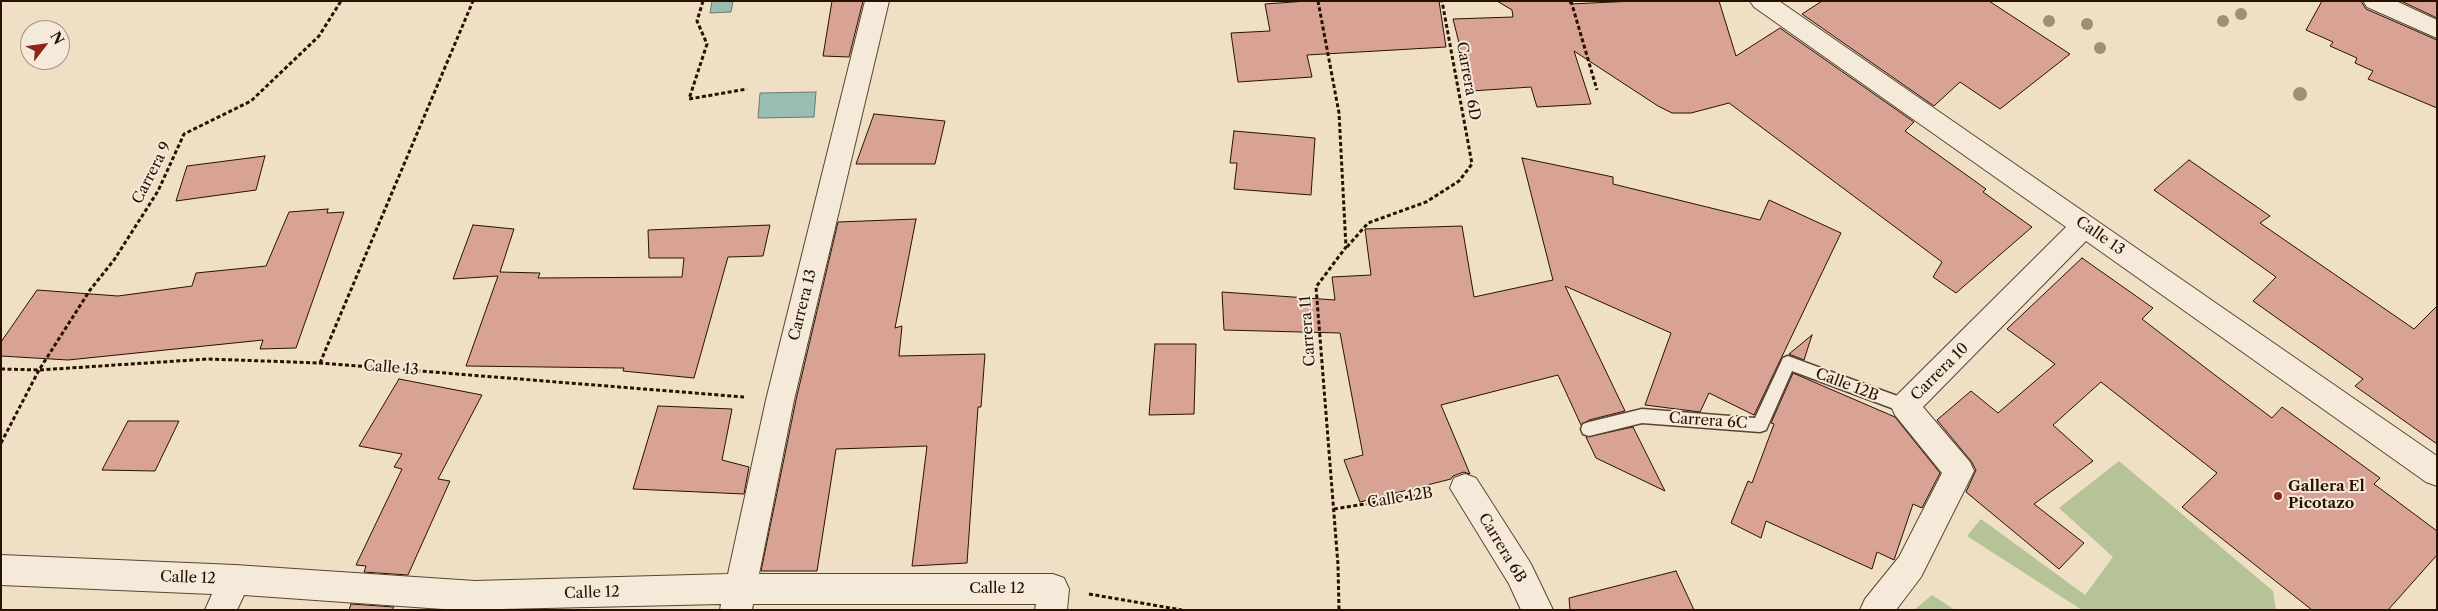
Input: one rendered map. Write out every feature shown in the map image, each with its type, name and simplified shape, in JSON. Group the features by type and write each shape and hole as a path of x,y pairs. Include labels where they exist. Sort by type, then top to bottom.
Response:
{"street":[{"name":"Carrera 13","path":"738,599 780,400 878,1"},
{"name":"Calle 13","path":"1762,1 2085,225 2437,473"},
{"path":"2375,1 2437,30"},
{"name":"Carrera 10","path":"1876,610 1910,567 1959,471 1905,406 2085,225"},
{"name":"Carrera 6B","path":"1465,488 1520,574 1537,610"},
{"name":"Calle 12","path":"1,570 235,580 475,596 738,599 1052,599"},
{"path":"221,610 235,580"}],"lane":[{"name":"Calle 12B","path":"1788,363 1905,406"},
{"name":"Carrera 6C","path":"1588,429 1642,416 1760,424 1788,363"}],"path":[{"name":"Carrera 9","path":"1,444 39,370 90,290 114,260 158,191 184,134 251,101 319,36 341,1"},
{"path":"320,363 473,1"},
{"path":"703,1 697,21 707,44 689,99 747,89"},
{"path":"1318,1 1339,114 1346,247"},
{"name":"Carrera 6D","path":"1346,247 1368,223 1426,202 1458,181 1472,164 1442,1"},
{"path":"1571,1 1597,90"},
{"name":"Carrera 11","path":"1339,610 1334,509 1316,288 1346,247"},
{"name":"Calle 13","path":"1,369 39,370 208,359 320,363 780,400"},
{"name":"Calle 12B","path":"1334,509 1465,488"},
{"path":"1052,599 1131,599 1182,610"}],"green space":[{"path":"2119,461 2273,591 2276,610 2082,610 1967,536 1981,519 2085,595 2113,557 2059,508"},
{"path":"1932,595 1955,610 1914,610"}],"water":[{"path":"712,1 733,1 731,12 710,13"},
{"path":"816,92 814,117 758,118 760,93"}],"building":[{"path":"832,1 863,1 849,57 823,56"},
{"path":"1307,1 1439,1 1446,47 1307,55 1312,77 1238,82 1231,33 1270,31 1265,4"},
{"path":"1497,1 1569,1 1570,4 1635,1 1719,1 1736,56 1780,28 1914,122 1905,131 1986,189 1983,192 2032,227 1956,293 1933,277 1942,262 1729,103 1691,113 1672,113 1658,106 1574,51 1591,104 1537,107 1531,87 1471,91 1453,19 1513,17 1512,10"},
{"path":"1822,1 1989,1 2070,54 2000,109 1960,82 1934,106 1802,14"},
{"path":"2322,1 2361,1 2366,9 2437,40 2437,108 2368,79 2373,71 2355,63 2357,58 2330,46 2333,42 2306,30"},
{"path":"2401,1 2437,1 2437,18"},
{"path":"874,114 945,121 935,164 856,164"},
{"path":"1234,131 1315,138 1311,195 1234,189 1237,163 1230,163"},
{"path":"265,156 256,190 176,201 187,166"},
{"path":"1522,158 1613,177 1613,184 1760,220 1769,200 1841,233 1754,415 1709,393 1700,412 1645,405 1671,333 1565,286 1625,411 1589,420 1581,425 1558,375 1441,405 1470,474 1464,472 1453,476 1451,479 1360,502 1344,460 1363,455 1340,333 1224,330 1222,292 1335,300 1332,277 1371,275 1365,229 1462,226 1474,297 1553,280"},
{"path":"2189,160 2270,216 2260,223 2414,329 2437,306 2437,444 2355,386 2363,379 2253,301 2276,277 2154,190"},
{"path":"328,209 327,213 344,212 296,348 260,349 263,340 68,360 1,356 1,342 37,290 118,296 192,286 196,273 266,266 289,212"},
{"path":"916,219 895,328 902,326 899,356 985,354 981,407 978,407 967,563 912,566 927,446 836,449 817,571 761,571 796,400 838,222"},
{"path":"473,225 514,229 500,272 540,273 538,278 682,277 684,258 649,258 648,230 770,225 763,256 728,257 694,378 623,371 624,368 466,366 498,276 453,279"},
{"path":"2082,258 2153,308 2142,319 2272,418 2282,407 2380,478 2374,484 2437,531 2437,555 2388,610 2312,610 2182,507 2217,473 2101,382 2053,425 2093,461 2034,504 2084,543 2059,569 1966,492 1976,470 1971,461 1937,420 1971,391 1998,413 2055,364 2007,329"},
{"path":"1812,335 1804,360 1789,354"},
{"path":"1155,344 1196,344 1194,414 1149,415"},
{"path":"1793,373 1895,417 1940,473 1922,508 1913,504 1894,560 1877,552 1872,569 1766,521 1761,538 1731,523 1748,481 1752,483 1774,424 1771,423"},
{"path":"399,379 482,395 438,479 450,481 408,575 364,572 366,566 356,565 402,469 394,467 402,454 359,446"},
{"path":"658,406 732,409 722,460 749,467 744,494 633,489"},
{"path":"128,421 179,421 155,471 102,470"},
{"path":"1633,427 1665,491 1596,458 1586,437"},
{"path":"1676,571 1694,610 1570,610 1569,598"},
{"path":"351,604 394,607 392,610 349,610"}],"place":[{"name":"Gallera El Picotazo","path":"2278,496"}]}
